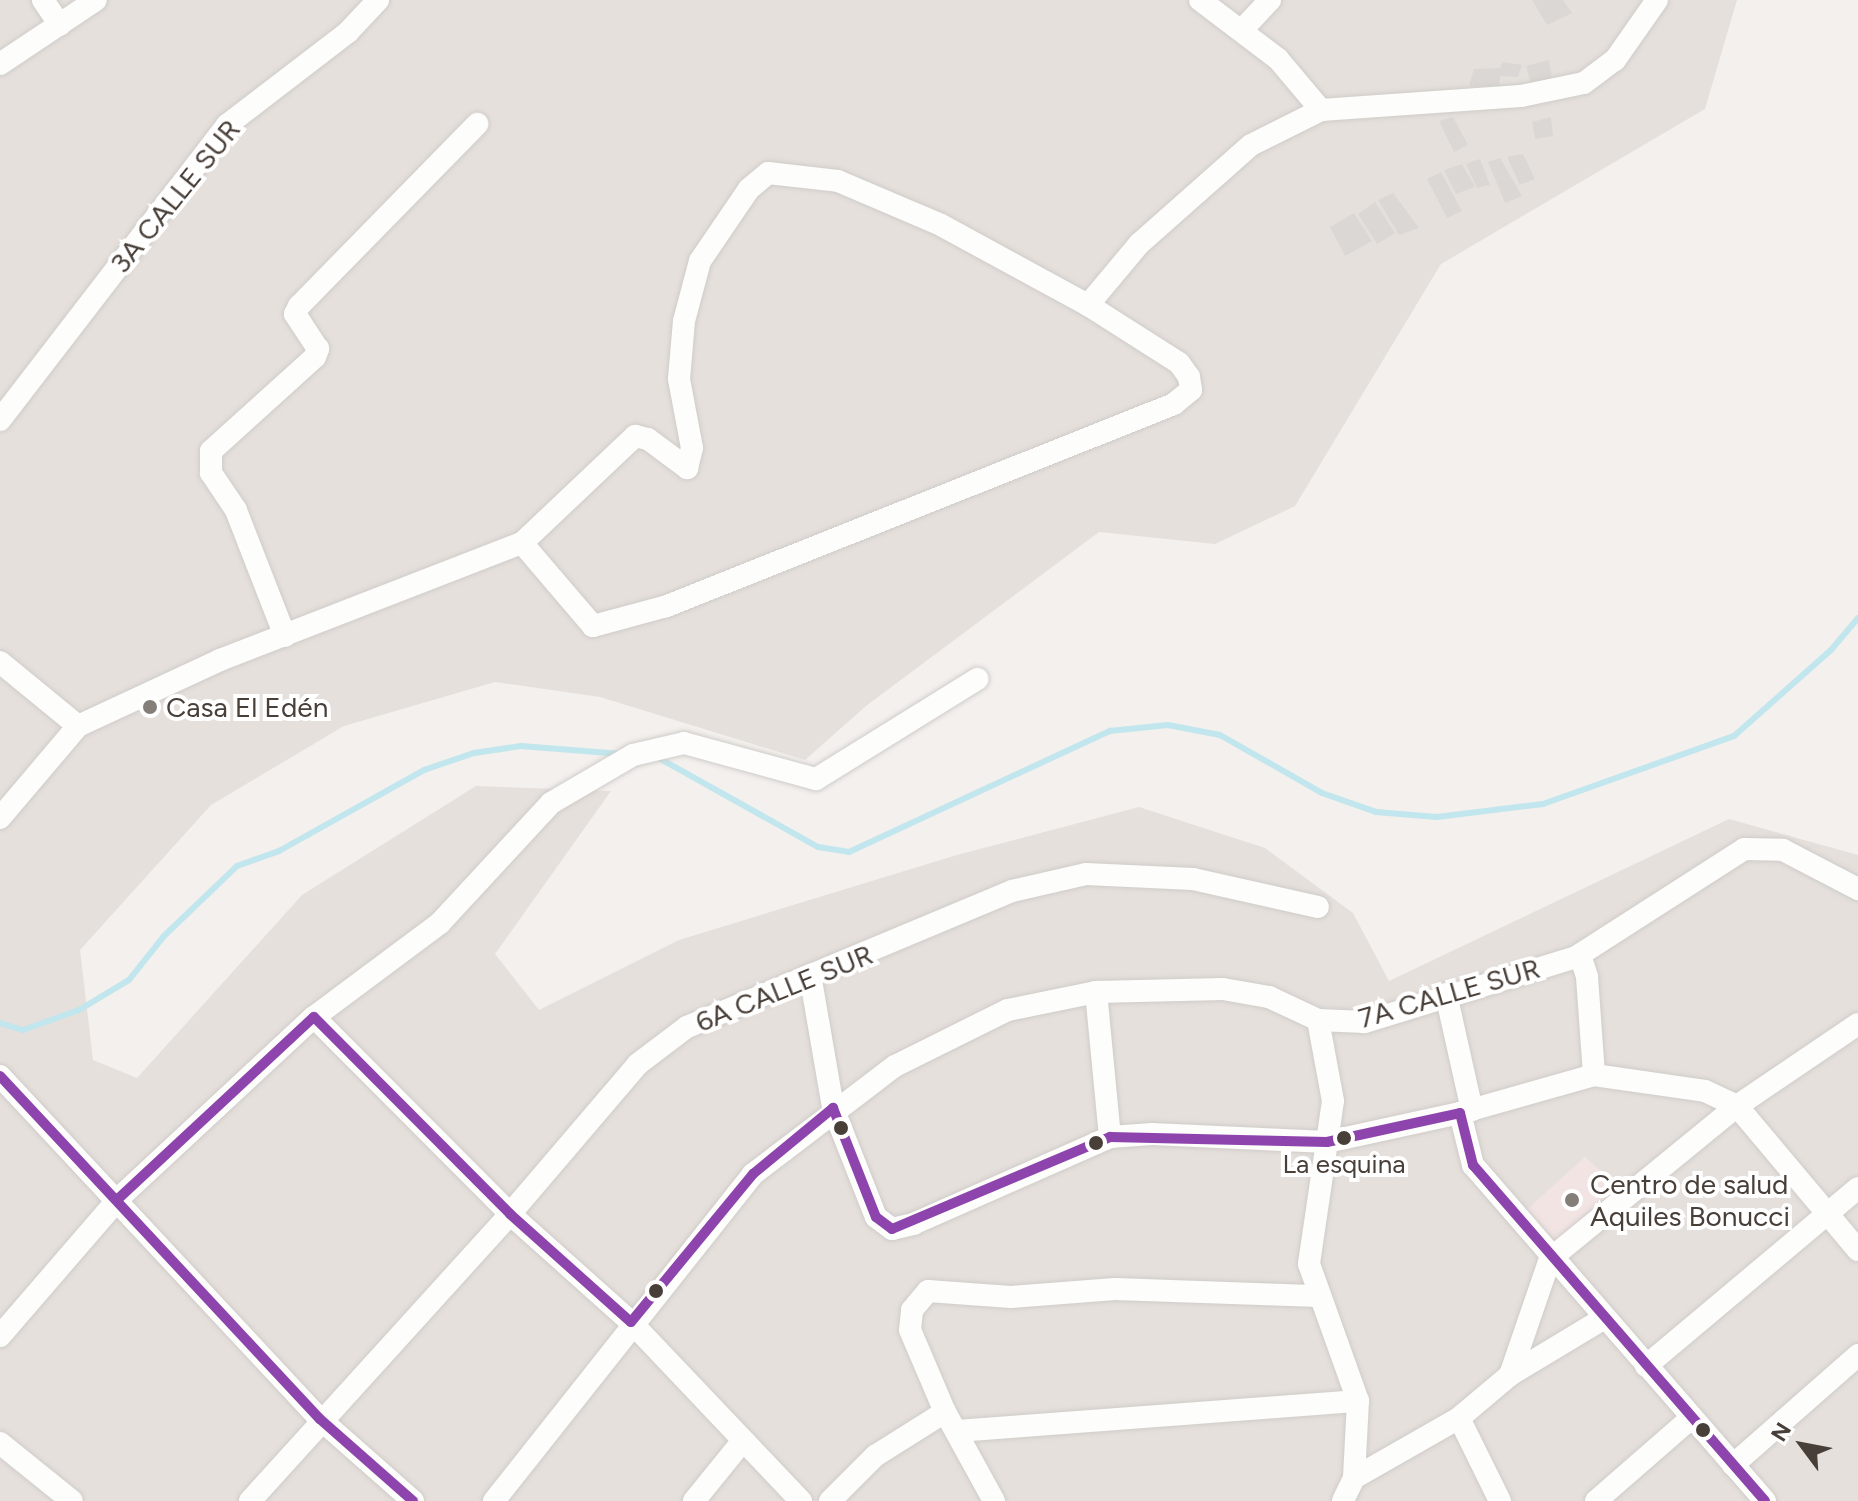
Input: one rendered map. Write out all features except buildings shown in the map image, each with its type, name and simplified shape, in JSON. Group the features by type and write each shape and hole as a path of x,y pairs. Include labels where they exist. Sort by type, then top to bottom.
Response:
{"street":[{"path":"43,0 60,25"},
{"path":"0,64 96,0"},
{"name":"3A CALLE SUR","path":"0,420 227,125 348,32 378,0"},
{"path":"1200,0 1278,59 1321,110"},
{"path":"1242,30 1270,0"},
{"path":"1088,305 1194,191 1251,145 1321,110 1521,96 1584,83 1615,60 1657,0"},
{"path":"285,636 236,510 211,473 211,451 315,357 318,349 295,314 299,306 477,124"},
{"path":"0,818 78,726 285,636 522,543 635,436 648,439 687,468 692,448 679,379 692,291 700,261 725,220 768,173 838,181 893,203 1088,305 1179,363 1189,377 1191,390 1184,399 667,606 593,626 522,543"},
{"path":"0,662 78,726"},
{"path":"0,1336 119,1198 314,1017 440,923 551,803 633,755 684,743 816,779 977,679"},
{"name":"7A CALLE SUR","path":"494,1501 631,1322 753,1174 833,1108 895,1066 1008,1010 1096,992 1223,989 1269,997 1318,1020 1365,1022 1446,994 1580,955 1744,849 1783,850 1858,889"},
{"name":"6A CALLE SUR","path":"250,1501 320,1419 510,1214 638,1064 687,1027 811,980 1012,891 1086,874 1193,879 1318,907"},
{"path":"1580,955 1587,977 1587,1077"},
{"path":"811,980 833,1108 876,1217 892,1229 913,1224 1110,1137 1152,1134 1327,1142 1466,1111 1587,1077 1705,1091 1737,1106 1858,1250"},
{"path":"1096,992 1110,1137"},
{"path":"1446,994 1473,1165 1550,1259 1765,1501"},
{"path":"314,1017 510,1214 631,1322 741,1443 801,1501"},
{"path":"1318,1020 1333,1101 1309,1264 1358,1401 1354,1478 1343,1501"},
{"path":"1510,1375 1550,1259 1737,1106 1858,1024"},
{"path":"0,1076 119,1198 320,1419 413,1501"},
{"path":"1646,1366 1825,1210 1858,1188"},
{"path":"994,1501 945,1412 910,1330 912,1310 928,1291 1011,1297 1115,1289 1319,1296"},
{"path":"1354,1478 1459,1418 1510,1375 1603,1319"},
{"path":"1733,1465 1858,1355"},
{"path":"958,1431 1358,1401"},
{"path":"830,1501 875,1456 945,1412"},
{"path":"1459,1418 1500,1501"},
{"path":"1596,1501 1691,1418"},
{"path":"0,1443 72,1501"},
{"path":"694,1501 741,1443"}],"shaded area":[{"path":"0,0 1737,0 1705,109 1441,264 1295,506 1215,544 1099,532 866,706 805,760 600,697 495,682 344,726 211,805 80,950 93,1060 137,1078 302,895 476,786 611,791 495,954 539,1010 679,940 957,855 1139,807 1265,848 1353,913 1389,981 1729,819 1858,855 1858,1501 0,1501"},
{"name":"Centro de salud Aquiles Bonucci","path":"1585,1157 1621,1189 1557,1244 1523,1213"}],"waterway":[{"path":"657,757 818,847 849,852 1110,731 1168,725 1220,735 1322,793 1376,812 1437,817 1543,804 1734,736 1831,650 1858,618"},
{"path":"0,1023 23,1030 79,1010 129,980 164,936 237,866 279,851 424,770 474,753 521,746 622,754"}],"transit line":[{"path":"119,1198 314,1017 510,1214 631,1322 753,1174 833,1108 876,1217 892,1229 1110,1137 1327,1142 1460,1113 1473,1165 1765,1501"},
{"path":"0,1076 320,1419 413,1501"}],"place":[{"name":"Casa El Edén","path":"150,707"},
{"name":"La esquina","path":"1344,1138"},
{"name":"Centro de salud Aquiles Bonucci","path":"1572,1200"}]}
